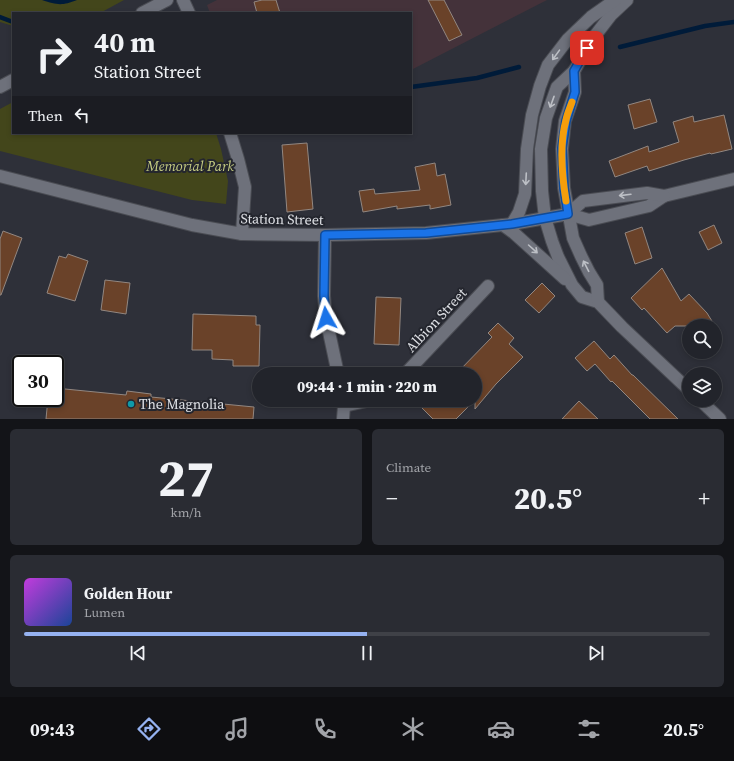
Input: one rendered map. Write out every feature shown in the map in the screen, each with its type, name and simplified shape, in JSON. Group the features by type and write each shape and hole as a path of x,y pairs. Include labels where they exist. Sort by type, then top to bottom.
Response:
{"main road":[{"path":"144,12 167,0"},
{"path":"183,0 189,12"},
{"path":"615,0 591,17 568,39 548,65 540,86 532,115 527,149 525,194 519,212 507,224 572,285 582,297 598,302 622,327 682,383"},
{"path":"572,285 558,257 545,218 542,191 541,149 546,118 557,87 574,71 594,37 611,15 627,0"},
{"path":"574,71 575,92 566,121 562,148 564,188 573,238 586,267 597,285 598,302"},
{"path":"0,87 12,81"},
{"path":"230,134 245,187 242,234"},
{"name":"Station Street","path":"1,179 192,225 242,234 325,235 426,233 507,224 568,214 588,220 649,206 664,196 734,180"},
{"name":"Station Street","path":"568,214 583,201 647,193 664,196"},
{"path":"325,235 324,296 326,318 336,367"},
{"name":"Albion Street","path":"412,367 488,286"},
{"path":"343,407 343,419"},
{"path":"707,407 720,419"}],"shaded area":[{"path":"217,0 547,0 412,69 412,12 210,12 207,5"}],"green space":[{"path":"0,0 124,0 102,12 12,12 12,26 0,22"},
{"name":"Memorial Park","path":"12,103 12,134 216,134 228,181 226,204 192,200 0,151 0,109"}],"water":[{"path":"42,0 77,0 60,4"}],"building":[{"path":"262,0 276,0 280,12 257,12 254,2"},
{"path":"428,0 444,0 462,35 449,41"},
{"path":"650,99 657,122 634,129 628,105"},
{"path":"724,115 732,149 710,153 649,171 647,166 615,177 609,161 648,146 649,152 679,142 673,122 693,116 694,122"},
{"path":"307,143 313,209 287,212 282,145"},
{"path":"435,163 437,176 445,174 451,205 430,209 430,205 397,209 397,206 363,212 359,191 374,189 375,194 420,190 415,167"},
{"path":"714,225 722,243 708,250 699,232"},
{"path":"642,227 652,258 635,264 625,233"},
{"path":"3,231 22,238 0,295 0,239"},
{"path":"68,254 88,261 75,301 47,293 59,256 66,258"},
{"path":"662,268 681,301 689,294 711,319 682,319 682,326 675,326 667,333 644,308 642,310 631,298"},
{"path":"105,280 130,283 126,314 101,310"},
{"path":"542,283 555,296 539,313 525,300"},
{"path":"376,297 401,298 399,345 374,344"},
{"path":"193,314 256,316 256,325 260,325 259,366 233,366 233,360 212,359 212,350 192,350"},
{"path":"498,323 514,338 509,344 523,357 496,384 482,401 482,367 463,367 492,337 488,333"},
{"path":"594,341 610,359 614,355 632,375 678,419 650,419 612,381 611,382 595,364 587,371 575,358"},
{"name":"The Magnolia","path":"64,389 126,395 127,391 151,394 151,397 254,407 253,419 46,419 47,407 64,407"},
{"path":"579,401 598,419 562,419"},
{"path":"421,407 468,407 456,419 433,419"}],"waterway":[{"path":"0,17 12,22"},
{"path":"620,47 705,26 734,22"},
{"path":"412,87 477,78 519,67"}],"slow traffic":[{"path":"566,201 562,148 566,121 572,102"}],"place":[{"name":"The Magnolia","path":"131,404"}],"route":[{"path":"326,318 324,296 325,235 426,233 512,224 568,214 564,188 562,148 566,121 575,92 574,71 587,48"}]}
